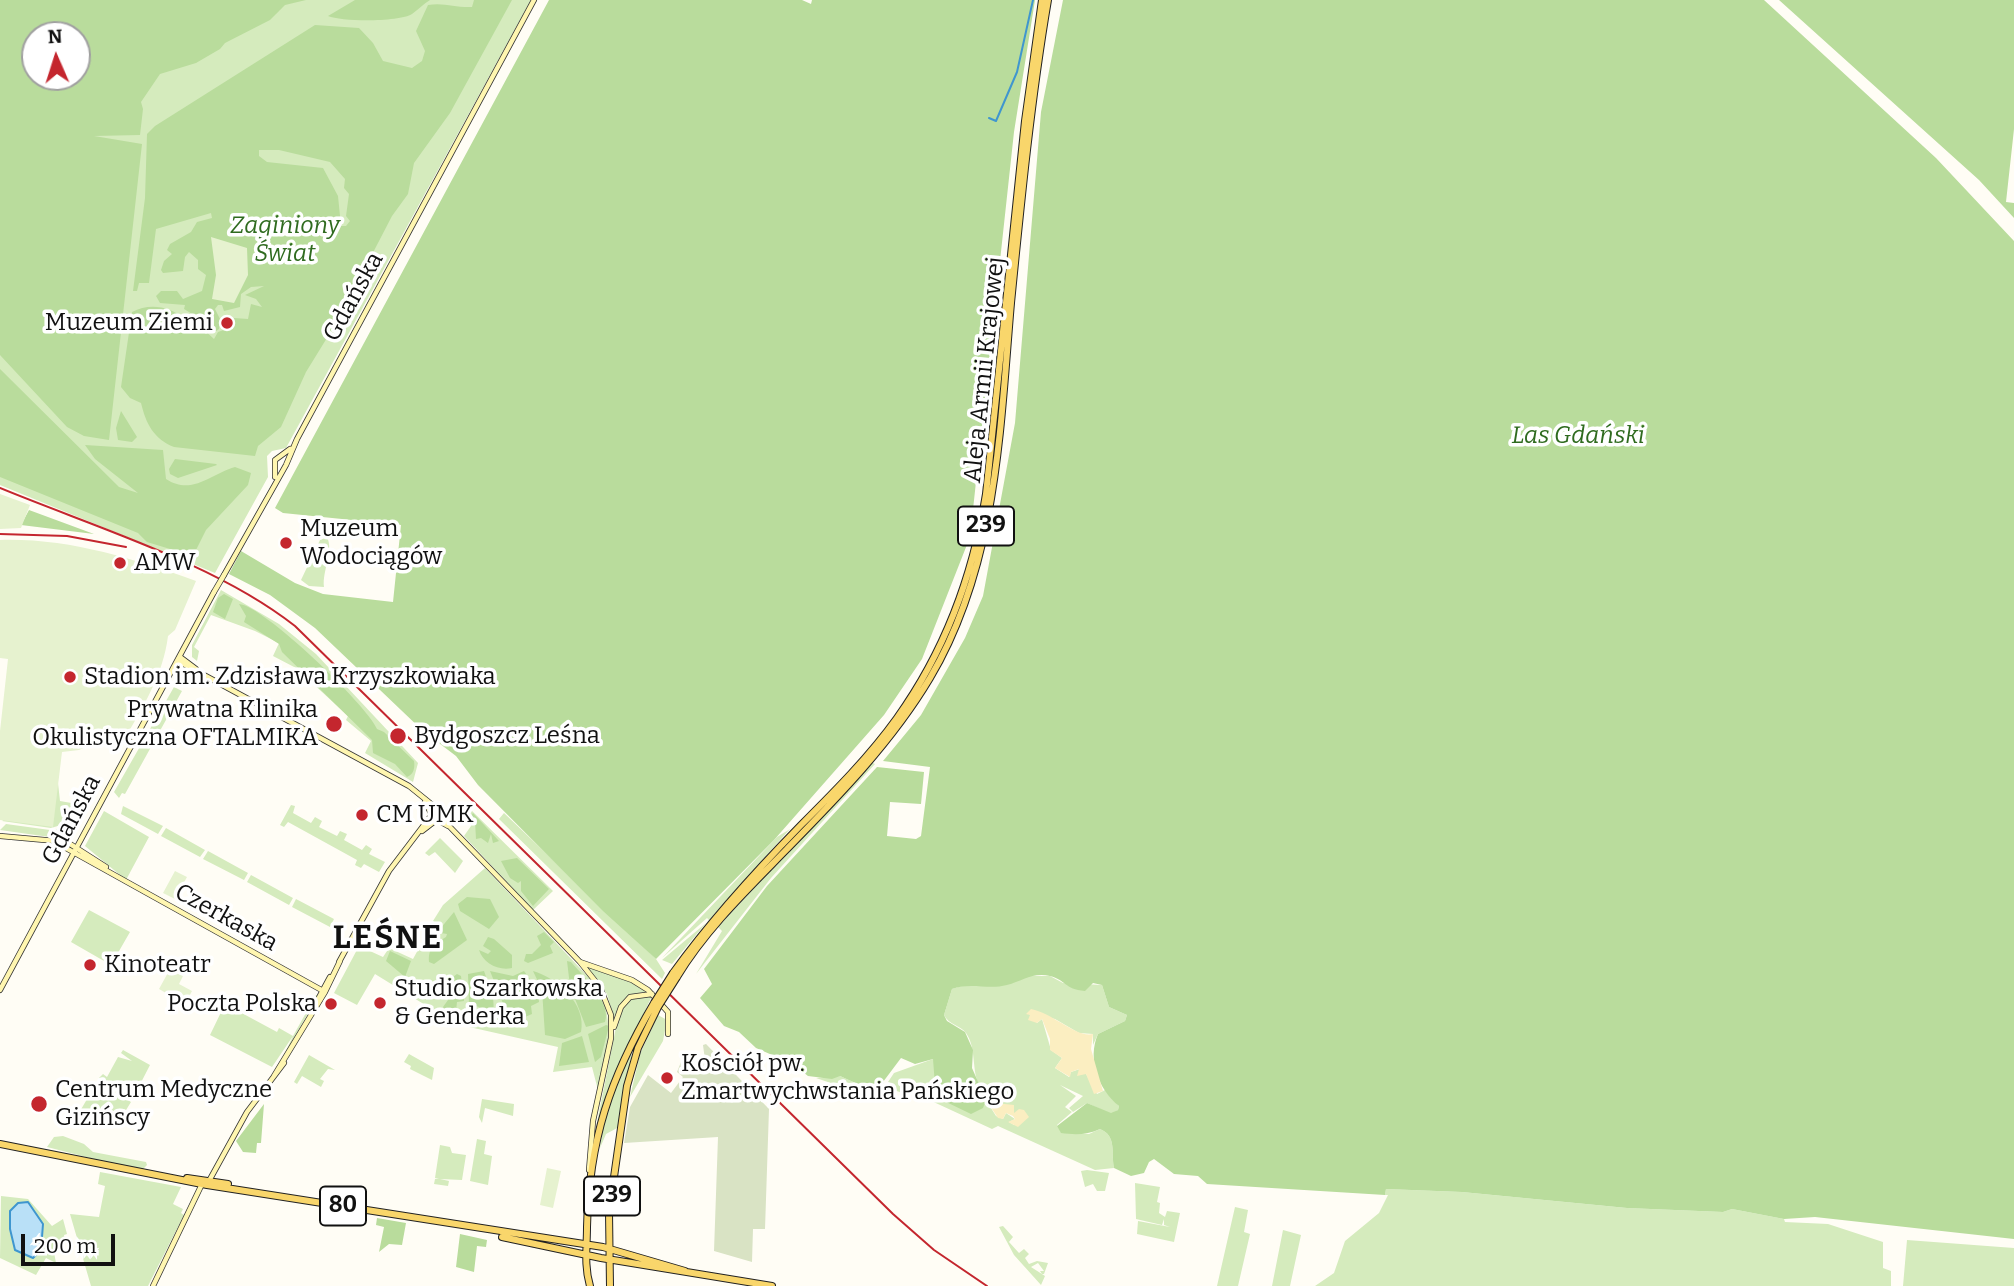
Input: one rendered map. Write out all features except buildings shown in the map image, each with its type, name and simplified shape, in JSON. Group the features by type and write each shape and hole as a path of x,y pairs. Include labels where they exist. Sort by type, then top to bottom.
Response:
{"main road":[{"name":"Aleja Armii Krajowej","path":"675,975 714,919 890,727 926,673 954,617 973,561 986,494 1023,132 1042,0"},
{"name":"Aleja Armii Krajowej","path":"675,975 738,900 891,735 930,678 957,624 980,554 993,488 1030,121 1048,0"},
{"name":"239","path":"610,1286 609,1212 627,1086 638,1048 675,975"},
{"name":"239","path":"590,1286 586,1255 589,1173 610,1089 621,1063 659,1006"},
{"name":"80","path":"1,1144 100,1166 483,1231 608,1248 685,1271"},
{"name":"80","path":"483,1231 608,1260 772,1286"},
{"path":"578,1244 587,1236"},
{"path":"610,1286 614,1268 621,1262"}],"street":[{"name":"Gdańska","path":"287,461 534,0"},
{"name":"Gdańska","path":"282,456 297,439"},
{"path":"282,456 287,461 271,487 275,460 282,456"},
{"path":"276,467 283,468"},
{"name":"Gdańska","path":"0,990 271,487"},
{"path":"179,659 404,782 580,962 609,1003 611,1038"},
{"path":"153,1286 205,1183 247,1112 289,1053 388,871 435,816"},
{"name":"Czerkaska","path":"0,836 55,842 76,850 110,873 323,991"},
{"path":"580,962 632,980 653,995 669,1018 668,1034"},
{"path":"589,1173 593,1121 616,1017 626,1000 640,993 653,995"}],"green space":[{"name":"Zaginiony Świat","path":"0,0 531,0 286,448 272,451 267,456 268,477 215,573 0,485"},
{"path":"0,0 306,0 285,5 270,20 225,43 220,49 196,63 160,74 141,102 143,109 140,135 94,136 142,144 109,440 84,436 67,427 0,355"},
{"path":"355,0 430,0 412,14 396,19 358,20 328,16"},
{"name":"Zaginiony Świat","path":"474,0 512,0 450,113 414,163 408,194 392,216 338,320 306,372 281,427 258,446 255,456 174,447 161,440 148,424 141,403 130,398 121,387 132,312 152,307 172,311 184,319 188,315 214,339 218,332 232,327 234,318 248,319 251,304 262,307 256,299 245,295 264,286 251,287 241,294 240,307 224,311 222,305 218,305 215,309 220,319 219,329 216,331 205,327 207,323 184,309 185,305 160,303 156,296 161,291 177,291 183,299 202,291 206,275 198,269 198,260 189,252 185,257 183,271 163,273 161,270 164,261 172,254 167,250 170,244 191,232 197,222 212,218 211,213 156,229 149,283 139,283 137,291 133,291 145,198 147,134 155,126 315,25 359,28 373,43 383,61 412,68 422,61 425,51 416,31 428,5 472,7","holes":["259,150 279,150 330,162 345,179 344,188 349,194 346,216 350,221 346,226 341,226 338,196 323,168 267,162 259,156"]},
{"path":"549,0 802,0 811,4 812,0 1035,0 1014,132 970,537 922,659 884,715 774,840 656,959 603,911 478,785 456,756 423,731 315,628 270,595 229,574 241,551 295,583 323,594 393,602 401,525 283,513 275,508"},
{"name":"Las Gdański","path":"1063,0 1764,0 1936,158 2014,241 2014,1239 1815,1217 1784,1219 1732,1209 1723,1212 1627,1208 1462,1192 1386,1189 1385,1195 1207,1184 1198,1176 1174,1174 1154,1159 1149,1162 1144,1173 1131,1176 1114,1168 1111,1140 1105,1132 1100,1129 1066,1134 1061,1133 1057,1126 1087,1103 1111,1113 1118,1110 1119,1106 1105,1091 1096,1073 1094,1053 1098,1034 1125,1021 1127,1015 1109,1007 1102,985 1093,983 1085,991 1078,990 1055,978 1038,975 1007,985 952,989 944,1015 947,1021 965,1032 973,1050 972,1068 986,1100 983,1108 971,1114 942,1100 935,1085 933,1059 915,1064 901,1058 883,1082 862,1086 840,1076 832,1079 808,1076 793,1064 756,1048 739,1032 724,1026 700,998 712,984 704,969 767,886 877,767 924,772 921,804 890,802 887,836 916,839 921,836 930,767 883,761 921,715 965,638 983,596 1015,423 1041,112"},
{"path":"1779,0 2014,0 2014,129 2006,202 2014,203 2014,218 1979,180"},
{"path":"211,237 247,248 248,275 234,303 212,299 216,275"},
{"path":"0,369 119,487 138,493 95,459 85,445 163,450 166,479 175,484 193,485 235,467 251,473 248,485 206,530 193,556 147,542 138,533 0,477"},
{"path":"121,411 137,437 132,442 118,440 116,428"},
{"path":"175,459 217,465 178,478 170,474 169,469"},
{"path":"0,494 30,505 21,528 0,529"},
{"path":"29,510 94,534 21,525"},
{"path":"327,537 329,548 324,587 309,586 301,580 320,540"},
{"path":"0,540 50,542 99,551 196,581 175,630 168,636 162,665 151,691 123,742 117,738 111,748 101,741 79,750 62,752 53,827 0,820 0,731 8,659 0,658"},
{"path":"221,590 279,624 316,654 418,763 413,782 365,753 371,741 346,720 348,716 296,668 273,656 279,643 211,615 194,647 199,651 197,661 192,657 192,645"},
{"path":"224,594 233,599 225,619 213,612 218,598"},
{"path":"239,604 269,621 314,658 355,700 377,729 384,732 414,761 411,774 407,777 395,764 373,753 372,740 282,652 279,644 244,622 246,616"},
{"path":"174,687 182,691 125,794 122,793 119,798 114,792"},
{"path":"871,762 875,764 771,878 696,974 722,931 718,927"},
{"path":"58,783 60,801 77,804 68,823 51,828 2,821"},
{"path":"93,794 71,840 0,830 6,824 50,830 68,828"},
{"path":"291,805 295,806 293,813 311,823 315,817 322,821 319,827 337,836 340,831 347,834 344,840 362,850 366,845 372,849 369,854 385,862 379,872 364,864 361,868 355,865 357,860 288,822 284,827 280,825"},
{"path":"123,806 163,826 158,834 121,814"},
{"path":"469,808 553,891 533,910 464,836 471,826"},
{"path":"104,811 149,837 126,880 85,846"},
{"path":"473,813 499,841 493,843 491,834 488,843 481,838 476,839 475,821 471,816"},
{"path":"504,813 656,959 665,973 662,979 499,819"},
{"path":"166,828 205,850 200,857 161,836"},
{"path":"790,829 709,920 707,918 662,958 777,837"},
{"path":"440,838 463,861 455,873 435,852 429,856 425,853"},
{"path":"208,851 248,873 244,880 203,859"},
{"path":"517,858 549,889 533,906 521,891 521,881 518,883 510,878 501,861"},
{"path":"485,868 597,986 607,1013 608,1026 598,1090 592,1067 553,1072 558,1047 456,1024 375,974 357,1005 334,993 359,946 383,957 389,948 413,959 430,928 434,930 437,924 433,921 443,905"},
{"path":"175,871 187,877 175,899 163,893"},
{"path":"251,875 293,898 289,905 247,882"},
{"path":"467,897 490,899 499,917 489,929 460,911 458,904"},
{"path":"296,899 334,919 330,927 292,907"},
{"path":"89,910 130,932 111,965 71,942"},
{"path":"454,912 467,940 434,964 429,962 431,949 447,934 441,933 440,929"},
{"path":"706,923 672,964 662,960"},
{"path":"544,932 554,942 550,946 553,953 528,963 524,961 526,954 532,954 541,945 537,936"},
{"path":"488,937 512,955 512,968 496,967 484,959 479,950 488,954 491,951 483,946"},
{"path":"390,951 411,961 405,977 386,961"},
{"path":"567,961 571,962 600,998 606,1015 605,1022 586,1027 570,986"},
{"path":"585,966 630,981 648,992 626,999 614,1018 607,994"},
{"path":"170,969 183,976 179,984 192,991 185,1004 159,989"},
{"path":"484,971 493,996 493,1022 488,1021 479,1007 469,1004 468,974"},
{"path":"490,971 513,976 524,971 538,990 539,1002 531,1006 532,1014 525,1017 517,1012 508,1016"},
{"path":"533,971 560,986 575,1002 582,1022 581,1032 565,1039 545,1035 542,990"},
{"path":"457,974 461,976 464,1001 457,1002 456,1011 450,1016 443,1007 448,1000 449,983"},
{"path":"1029,976 1050,976 1063,983 1102,985 1109,1007 1127,1015 1125,1021 1098,1034 1093,1045 1093,1034 1079,1033 1055,1019 1029,1014 1037,1023 1042,1019 1051,1050 1062,1058 1055,1068 1069,1077 1071,1072 1080,1069 1080,1074 1086,1074 1097,1094 1105,1090 1119,1106 1118,1110 1111,1114 1087,1103 1073,1112 1069,1108 1083,1096 1060,1085 1076,1096 1065,1107 1072,1112 1057,1125 1061,1132 1089,1134 1100,1129 1105,1132 1111,1140 1114,1168 1095,1170 998,1126 992,1129 912,1092 905,1094 894,1090 894,1085 888,1082 894,1073 933,1059 936,1064 978,1083 973,1051 966,1033 944,1015 952,989 964,985 1006,985","holes":["990,1098 1013,1109 1014,1113 1028,1117 1014,1125 1009,1122 1015,1119 1006,1113 1003,1119 996,1116 986,1100"]},
{"path":"316,995 318,996 284,1055"},
{"path":"652,996 612,1080 593,1143 618,1017 630,998"},
{"path":"225,1004 277,1032 279,1028 293,1036 272,1067 210,1035"},
{"path":"658,1015 667,1020 663,1041 630,1097 640,1054"},
{"path":"609,1026 601,1057 595,1062 588,1034"},
{"path":"582,1036 589,1062 559,1066 562,1043"},
{"path":"706,1044 769,1109 765,1229 753,1229 752,1262 714,1251 718,1137 624,1143 630,1107 648,1075 671,1093 683,1077 677,1072 681,1062 693,1065 693,1061 705,1060 703,1045"},
{"path":"633,1046 619,1127 606,1134 600,1148 605,1111"},
{"path":"123,1050 150,1065 132,1100 104,1084 105,1081 99,1078 103,1074 107,1077 118,1057 132,1061 121,1053"},
{"path":"409,1054 434,1068 432,1080 410,1069 411,1066 404,1062"},
{"path":"309,1055 335,1070 328,1069 320,1079 324,1081 321,1087 302,1076 297,1084 294,1082"},
{"path":"840,1076 862,1086 883,1082 891,1090 884,1101 816,1078"},
{"path":"97,1082 131,1102 118,1123 76,1118"},
{"path":"482,1099 514,1104 513,1116 485,1108 482,1123 479,1117"},
{"path":"264,1104 261,1143 257,1143 256,1153 243,1152 236,1141"},
{"path":"63,1136 84,1144 93,1152 146,1162 147,1165 141,1171 47,1147 54,1137"},
{"path":"477,1139 486,1141 484,1154 492,1156 488,1185 470,1181"},
{"path":"440,1145 450,1147 452,1153 466,1155 462,1180 440,1179 449,1181 448,1186 434,1184 435,1179 439,1179 435,1178"},
{"path":"547,1168 561,1171 553,1208 540,1205"},
{"path":"1081,1171 1109,1173 1105,1191 1097,1191 1093,1184 1085,1187"},
{"path":"100,1172 181,1187 173,1204 183,1209 181,1213 184,1215 148,1286 91,1286 70,1214 99,1217 105,1186 98,1184"},
{"path":"1135,1183 1160,1187 1157,1202 1160,1203 1159,1213 1165,1217 1167,1211 1180,1213 1174,1242 1137,1234 1138,1221 1170,1227 1164,1225 1164,1219 1162,1225 1136,1219"},
{"path":"1386,1189 1462,1192 1627,1208 1723,1212 1732,1209 1784,1219 1785,1222 1828,1224 1883,1242 1883,1268 1891,1271 1891,1286 1315,1286 1334,1273 1345,1241 1379,1213 1388,1195 1385,1195"},
{"path":"1,1196 28,1199 52,1226 63,1219 67,1234 64,1235 65,1241 53,1247 56,1263 46,1258 36,1275 0,1258"},
{"path":"1235,1207 1248,1210 1244,1232 1250,1234 1238,1286 1217,1286"},
{"path":"377,1218 406,1223 402,1245 389,1244 379,1252 384,1227 376,1225"},
{"path":"1003,1226 1013,1237 1009,1242 1019,1253 1024,1249 1029,1254 1025,1258 1029,1264 1037,1261 1048,1263 1044,1274 1038,1263 1031,1267 1045,1276 1041,1285 1014,1255 999,1227"},
{"path":"1283,1230 1301,1235 1290,1286 1272,1286"},
{"path":"460,1234 487,1240 486,1247 477,1246 474,1272 456,1267"},
{"path":"1907,1240 2014,1248 2014,1286 1903,1286"}],"sand":[{"path":"1031,1009 1079,1032 1093,1034 1091,1049 1103,1091 1094,1094 1086,1074 1077,1076 1079,1069 1071,1072 1070,1077 1055,1068 1062,1058 1050,1050 1050,1039 1042,1019 1037,1023 1028,1020 1030,1015 1026,1014"},
{"path":"990,1098 995,1103 1014,1105 1014,1113 1019,1109 1024,1110 1029,1117 1018,1127 1008,1122 1015,1119 1013,1116 1006,1113 1003,1119 998,1118 986,1100"}],"water":[{"path":"28,1202 43,1224 41,1250 33,1258 15,1250 10,1229 10,1211 18,1203"}],"waterway":[{"path":"989,118 996,121 1017,72 1033,0"}],"railway":[{"path":"0,488 191,565 228,583 295,626 893,1214 934,1250 987,1286"},
{"path":"0,534 67,536 126,547"}],"place":[{"name":"Muzeum Ziemi","path":"227,323"},
{"name":"Muzeum Wodociągów","path":"286,543"},
{"name":"AMW","path":"120,563"},
{"name":"Stadion im. Zdzisława Krzyszkowiaka","path":"70,677"},
{"name":"Prywatna Klinika Okulistyczna OFTALMIKA","path":"334,724"},
{"name":"Bydgoszcz Leśna","path":"398,736"},
{"name":"CM UMK","path":"362,815"},
{"name":"Kinoteatr","path":"90,965"},
{"name":"Studio Szarkowska & Genderka","path":"380,1003"},
{"name":"Poczta Polska","path":"331,1004"},
{"name":"Kościół pw. Zmartwychwstania Pańskiego","path":"667,1078"},
{"name":"Centrum Medyczne Gizińscy","path":"39,1104"}],"district":[{"name":"LEŚNE","path":"388,939"}]}
